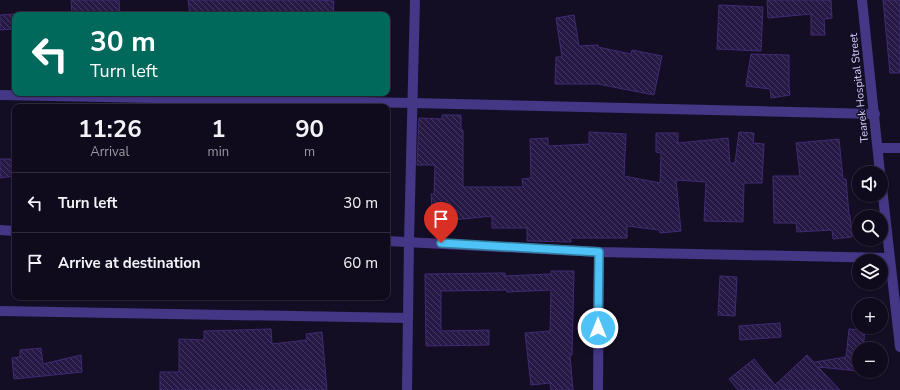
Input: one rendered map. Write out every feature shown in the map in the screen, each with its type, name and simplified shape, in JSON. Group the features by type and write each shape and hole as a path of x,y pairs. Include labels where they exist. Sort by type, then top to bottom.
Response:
{"street":[{"path":"407,390 415,0"},
{"name":"Tearek Hospital Street","path":"862,0 879,166"},
{"path":"0,95 12,95"},
{"path":"52,96 874,114"},
{"path":"878,148 900,148"},
{"path":"883,202 889,258 898,300 900,347"},
{"path":"0,230 12,231"},
{"path":"390,241 599,252 889,258"},
{"path":"598,390 599,252"},
{"path":"0,311 408,318"}],"building":[{"path":"71,0 119,0 120,12 72,12"},
{"path":"188,0 334,1 333,12 190,12"},
{"path":"767,0 831,0 832,18 824,19 825,35 811,35 811,14 768,18"},
{"path":"883,0 900,0 900,73 890,73"},
{"path":"719,5 763,7 761,51 717,49"},
{"path":"12,14 12,29 0,30 0,15"},
{"path":"574,15 579,46 598,45 598,47 631,54 632,50 662,56 654,95 598,84 555,84 556,57 562,57 556,18"},
{"path":"751,54 789,55 790,95 771,98 770,89 746,86"},
{"path":"442,115 461,115 461,130 463,130 463,187 523,187 522,179 531,178 530,139 548,138 548,146 589,144 589,132 626,134 624,176 660,183 661,153 656,152 656,133 678,133 678,143 728,138 730,163 735,163 739,132 754,133 753,143 764,144 762,183 744,183 743,222 704,221 706,182 676,180 681,231 660,233 659,230 627,226 627,238 571,238 571,242 527,241 527,228 492,228 492,216 433,222 431,194 434,194 435,165 417,165 419,118 442,119"},
{"path":"839,139 843,179 846,179 852,237 833,239 832,230 797,232 796,223 774,223 773,176 800,176 796,143"},
{"path":"0,159 12,159 12,176 0,178"},
{"path":"551,271 574,271 572,355 570,355 573,390 551,390 550,383 531,385 525,333 550,331 551,290 507,292 507,290 441,291 441,331 489,330 489,345 426,346 425,274 505,273 505,276 551,274"},
{"path":"720,276 737,277 735,316 718,315"},
{"path":"780,323 781,337 740,340 739,326"},
{"path":"271,329 272,344 307,340 306,334 322,332 327,390 160,390 160,372 179,372 179,339 204,340 204,331"},
{"path":"849,329 852,329 852,334 865,334 864,342 852,342 852,370 818,367 840,390 738,390 729,379 754,359 775,385 807,355 815,363 846,357"},
{"path":"41,348 43,364 81,355 82,372 14,379 12,358 20,357 20,350"}],"route":[{"path":"441,243 599,252 598,328"}]}
